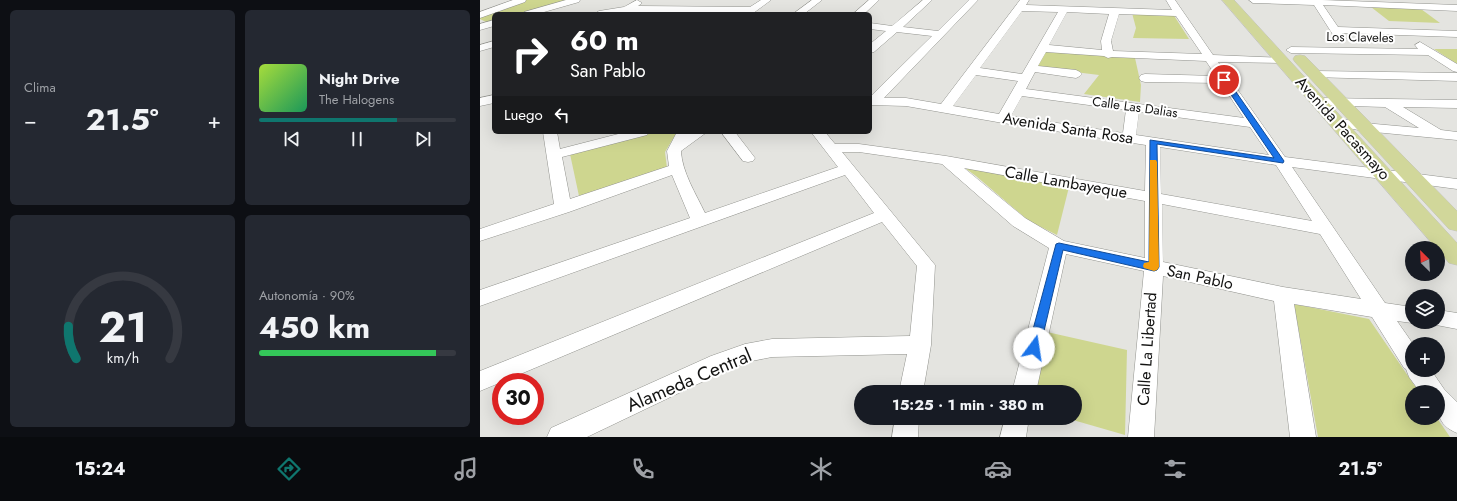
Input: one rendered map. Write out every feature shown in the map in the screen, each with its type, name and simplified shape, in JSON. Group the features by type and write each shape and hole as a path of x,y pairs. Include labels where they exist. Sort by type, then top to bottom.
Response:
{"main road":[{"name":"Avenida Pacasmayo","path":"1228,0 1287,55 1315,75 1457,224"},
{"name":"Avenida Pacasmayo","path":"1244,0 1287,55 1320,102 1457,257"}],"street":[{"path":"480,15 522,0"},
{"path":"533,12 576,0"},
{"path":"627,9 642,0"},
{"path":"610,12 627,9 695,12 749,12 767,0"},
{"path":"801,12 818,0"},
{"path":"860,12 875,0"},
{"path":"872,48 928,0"},
{"path":"872,101 974,0"},
{"path":"1170,0 1326,229 1405,351"},
{"path":"1253,0 1316,1 1457,8"},
{"path":"1316,1 1349,51"},
{"path":"945,108 1022,4 1048,4 1064,9 1179,13"},
{"path":"1420,7 1438,19"},
{"path":"1002,118 1064,9"},
{"path":"1108,55 1106,41 1115,11"},
{"path":"481,26 492,23"},
{"path":"872,26 940,34"},
{"path":"1335,30 1457,34"},
{"path":"1402,32 1429,52 1457,69"},
{"path":"480,48 492,45"},
{"name":"Los Claveles","path":"1041,48 1108,55 1210,58 1349,51 1429,52"},
{"path":"973,71 1076,74"},
{"path":"1315,75 1457,77"},
{"path":"1145,78 1224,80"},
{"name":"Calle Las Dalias","path":"1017,92 1253,123"},
{"path":"480,102 492,99"},
{"name":"Avenida Santa Rosa","path":"872,101 906,102 1280,161 1414,180 1457,184"},
{"path":"1320,102 1457,104"},
{"path":"1389,104 1457,145"},
{"path":"1129,138 1134,107"},
{"path":"1338,122 1364,127 1457,136"},
{"path":"550,134 563,208"},
{"path":"554,155 634,134"},
{"path":"683,134 674,150 674,156 677,168 700,221"},
{"path":"677,147 697,134"},
{"path":"730,134 748,158"},
{"path":"820,134 926,265 920,345 912,385"},
{"name":"Calle La Libertad","path":"1140,437 1154,267 1153,141"},
{"name":"Calle Lambayeque","path":"830,148 859,148 946,160 1326,229"},
{"name":"San Pablo","path":"946,160 1019,222 1059,246 1283,295 1405,314"},
{"path":"480,235 677,168"},
{"path":"480,298 847,169"},
{"path":"480,381 884,215"},
{"path":"1026,385 1059,246"},
{"path":"1283,295 1303,437"},
{"path":"1445,319 1457,321"},
{"name":"Alameda Central","path":"560,437 719,363 745,353 772,348 920,345"},
{"path":"1422,377 1429,385"},
{"path":"1445,406 1457,421"},
{"path":"904,437 906,425"},
{"path":"1013,437 1016,425"}],"green space":[{"path":"526,0 572,0 529,12 494,12"},
{"path":"1371,7 1421,9 1440,23 1389,21"},
{"path":"492,13 492,22 488,23 480,19 480,17"},
{"path":"1132,13 1173,14 1189,39 1133,38 1136,28"},
{"path":"1434,49 1457,49 1457,64"},
{"path":"1042,50 1135,58 1141,85 1140,102 1084,94 1099,75 1034,67"},
{"path":"643,134 676,134 665,152 667,168 579,196 570,154"},
{"path":"962,166 1069,187 1057,235 1029,221"},
{"path":"1294,304 1369,319 1405,372 1405,377 1409,377 1414,385 1405,385 1405,425 1442,425 1450,437 1318,437"},
{"path":"1047,332 1127,350 1125,435 1082,423 1082,385 1036,385"}],"slow traffic":[{"path":"1148,266 1154,267 1153,162"}],"route":[{"path":"1034,348 1059,246 1154,267 1153,141 1280,161 1224,80"}]}
